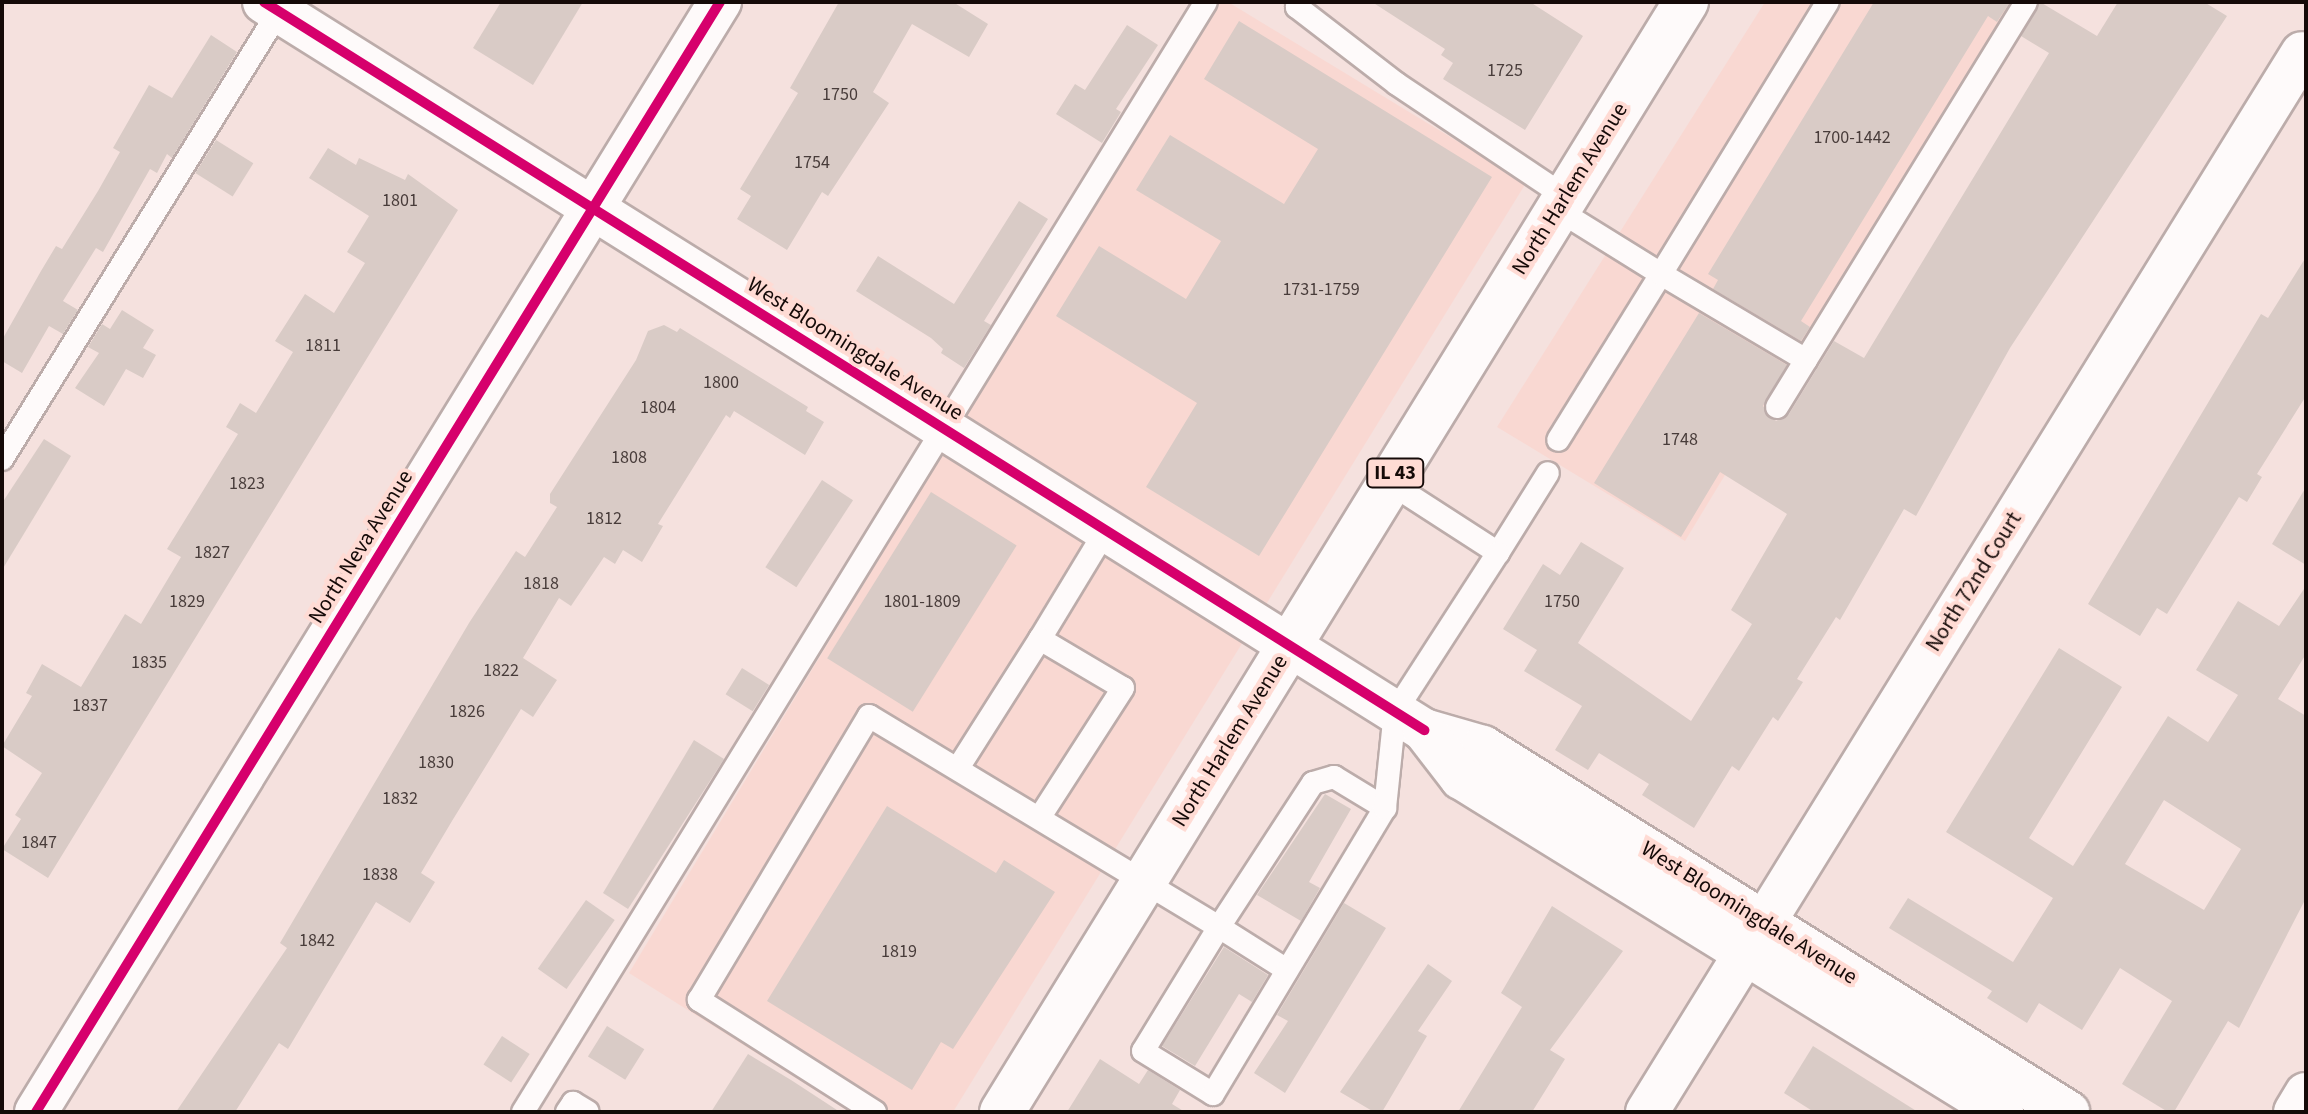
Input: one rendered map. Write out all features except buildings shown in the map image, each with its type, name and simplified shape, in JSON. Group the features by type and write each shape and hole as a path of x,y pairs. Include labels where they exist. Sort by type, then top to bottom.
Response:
{"main road":[{"name":"North Harlem Avenue","path":"1002,1112 1686,2"}],"street":[{"name":"North Neva Avenue","path":"36,1112 720,2"},
{"name":"West Bloomingdale Avenue","path":"276,5 593,208 1410,721 1461,778 2068,1112"},
{"name":"North 72nd Court","path":"1647,1112 2302,53"},
{"name":"West Bloomingdale Avenue","path":"1753,939 2002,1112"},
{"path":"2295,1112 2306,1094"}],"lane":[{"path":"523,1112 1206,2"},
{"path":"1300,2 1297,7 1397,84 1661,274 1806,360"},
{"path":"1558,440 1828,2"},
{"path":"1777,407 2026,2"},
{"path":"2,459 276,5"},
{"path":"1385,808 1334,777 1313,783 1143,1051 1213,1094 1385,808 1410,721 1498,553 1548,473"},
{"path":"1390,483 1498,553"},
{"path":"958,768 1106,530"},
{"path":"1040,639 1123,688 1040,817"},
{"path":"875,1112 699,1000 869,716 1145,879 1287,970"},
{"path":"567,1112 573,1103 588,1112"}],"shaded area":[{"path":"1215,2 1228,2 1526,183 953,1112 850,1112 629,973"},
{"path":"1765,2 2012,2 1685,541 1497,427"}],"cycle path":[{"path":"264,2 1424,730"},
{"path":"36,1112 720,2"}]}
